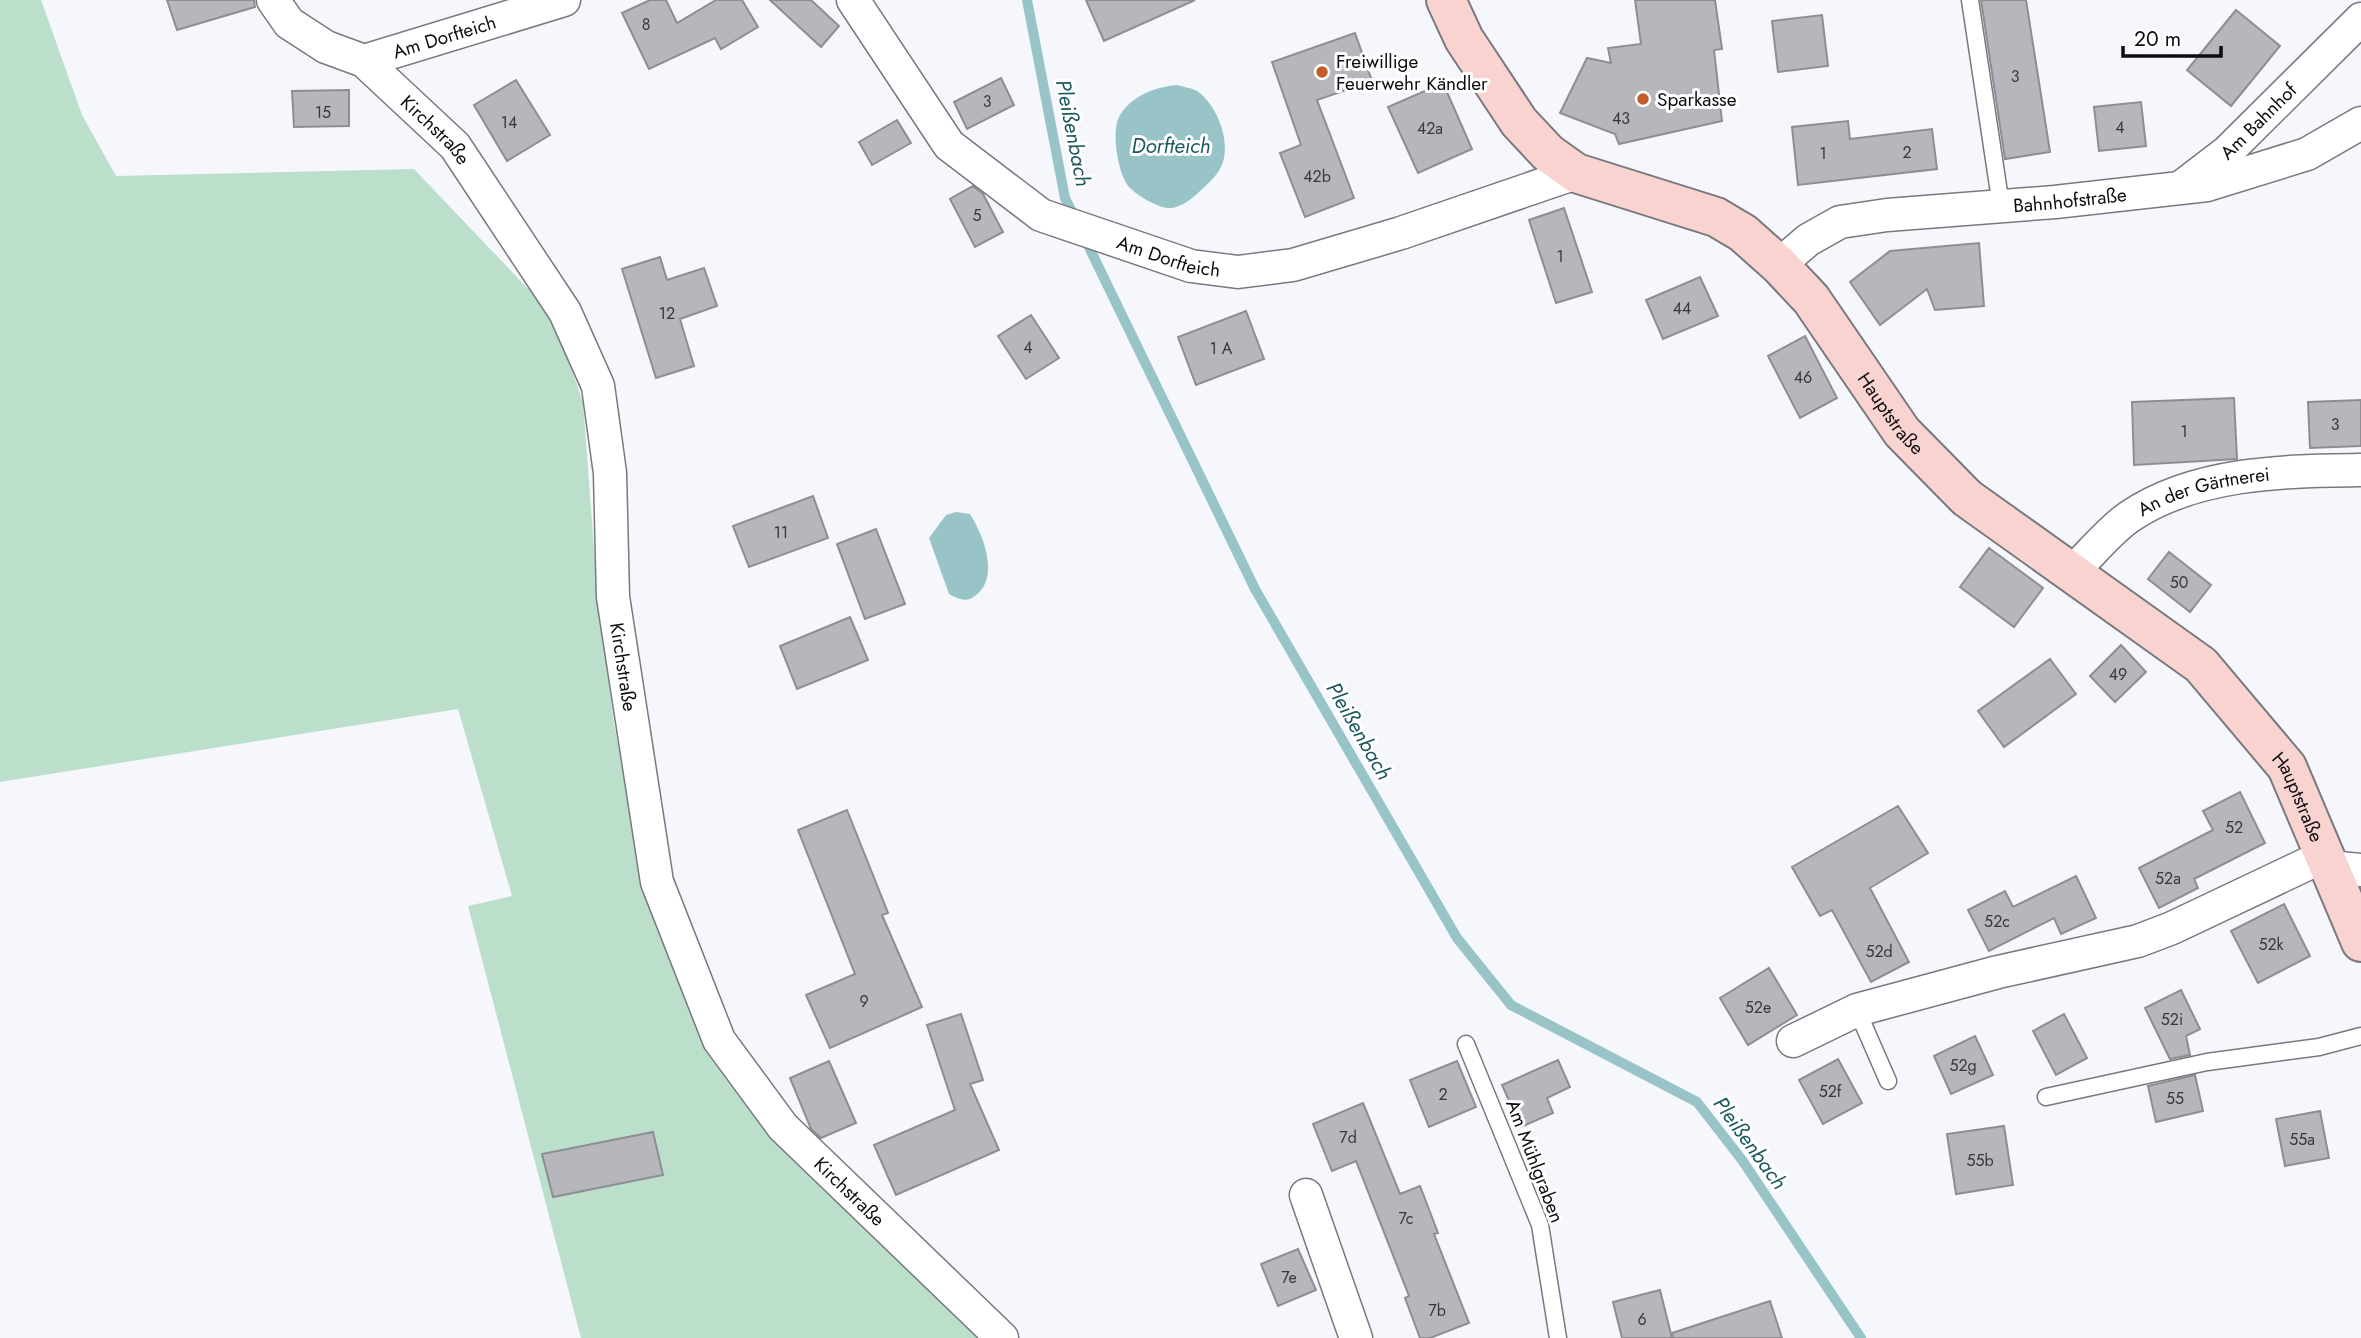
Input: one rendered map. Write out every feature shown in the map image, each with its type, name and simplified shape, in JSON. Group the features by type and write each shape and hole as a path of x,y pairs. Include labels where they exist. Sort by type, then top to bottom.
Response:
{"street":[{"name":"Kirchstraße","path":"273,0 289,23 326,47 364,61 455,146 565,312 598,386 610,474 613,597 657,882 719,1040 783,1127 1002,1338"},
{"name":"Am Dorfteich","path":"364,61 564,0"},
{"name":"Am Dorfteich","path":"853,0 949,145 1041,215 1191,266 1238,272 1293,265 1401,233 1576,173"},
{"name":"Hauptstraße","path":"1446,0 1465,39 1518,121 1548,153 1576,173 1716,217 1743,233 1779,264 1811,299 1902,432 1967,498 2201,666 2287,767 2338,864 2361,942"},
{"name":"Am Bahnhof","path":"2180,188 2227,152 2361,19"},
{"name":"Bahnhofstraße","path":"1779,264 1808,240 1840,222 1886,215 2207,185 2306,154 2361,123"},
{"name":"An der Gärtnerei","path":"2071,573 2128,517 2185,488 2241,478 2306,471 2361,470"},
{"name":"Hauptstraße","path":"1793,1041 1857,1010 1998,972 2138,941 2338,864"},
{"path":"1306,1195 1356,1338"}],"lane":[{"path":"1970,0 2001,206"},
{"path":"1857,1010 1888,1081"},
{"path":"2046,1097 2207,1062 2319,1046 2361,1036"},
{"name":"Am Mühlgraben","path":"1466,1044 1541,1225 1558,1338"}],"green space":[{"path":"0,0 41,0 82,115 116,176 414,169 552,314 583,402 598,602 614,723 646,893 711,1056 777,1142 980,1338 581,1338 468,906 512,896 458,709 0,782"}],"water":[{"name":"Dorfteich","path":"1177,85 1197,91 1210,105 1220,123 1225,153 1219,170 1207,185 1185,203 1168,208 1143,198 1130,188 1119,164 1116,133 1119,117 1136,98 1152,90"},
{"path":"956,512 970,514 987,556 987,579 983,588 972,598 965,600 949,594 929,538 946,515"}],"building":[{"path":"167,0 254,0 255,7 177,30"},
{"path":"650,0 666,0 677,23 716,0 742,0 758,27 721,49 715,38 649,69 622,13"},
{"path":"770,0 811,0 839,26 821,47"},
{"path":"1086,0 1195,0 1104,41"},
{"name":"Sparkasse","path":"1635,0 1715,0 1722,49 1714,50 1722,121 1619,144 1615,134 1560,113 1587,58 1611,63 1608,48 1641,44"},
{"path":"1981,0 2026,0 2050,152 2005,159"},
{"path":"2236,10 2280,46 2231,106 2187,70"},
{"path":"1822,15 1828,66 1778,72 1772,21"},
{"path":"1355,33 1372,81 1317,100 1354,198 1305,217 1280,153 1301,145 1272,62"},
{"path":"1001,78 1014,105 967,129 954,102"},
{"path":"516,80 550,135 507,161 474,105"},
{"path":"1443,83 1472,149 1418,173 1388,107"},
{"path":"349,90 349,126 294,127 292,91"},
{"path":"2141,102 2146,146 2099,151 2094,107"},
{"path":"897,120 911,143 872,165 859,142"},
{"path":"1848,121 1850,139 1932,129 1937,169 1798,185 1792,127"},
{"path":"973,186 983,194 1003,232 975,247 950,199"},
{"path":"1564,208 1592,292 1556,303 1529,220"},
{"path":"1979,243 1984,306 1935,310 1927,289 1880,325 1850,282 1890,251"},
{"path":"660,257 667,280 704,268 717,306 680,319 694,366 656,378 622,269"},
{"path":"1700,277 1718,316 1663,339 1646,300"},
{"path":"1246,311 1264,359 1196,385 1178,337"},
{"path":"1031,315 1059,358 1026,379 998,336"},
{"path":"1805,336 1837,398 1800,418 1768,356"},
{"path":"2234,398 2237,459 2134,465 2132,402"},
{"path":"2361,400 2361,446 2310,448 2308,402"},
{"path":"813,496 828,538 749,567 733,526"},
{"path":"876,529 905,604 865,619 837,544"},
{"path":"1989,548 2043,588 2014,627 1960,587"},
{"path":"2169,552 2211,585 2190,612 2148,579"},
{"path":"850,617 868,660 797,689 780,646"},
{"path":"2121,645 2146,672 2115,702 2090,676"},
{"path":"2050,659 2076,694 2004,747 1978,711"},
{"path":"2240,792 2265,843 2194,879 2198,888 2159,908 2139,868 2213,830 2203,811"},
{"path":"1898,806 1928,853 1870,888 1909,962 1871,982 1832,910 1820,916 1792,867"},
{"path":"847,810 888,913 882,915 922,1007 830,1048 806,995 855,974 798,830"},
{"path":"2076,876 2096,918 2061,934 2054,918 1989,951 1968,910 2005,891 2013,907"},
{"path":"2284,904 2310,956 2258,983 2231,931"},
{"path":"1769,968 1797,1015 1748,1045 1720,998"},
{"path":"2181,990 2200,1029 2186,1036 2190,1055 2170,1059 2145,1008"},
{"path":"961,1014 983,1080 970,1084 999,1150 896,1195 874,1145 955,1110 927,1025"},
{"path":"2064,1014 2087,1058 2056,1075 2033,1031"},
{"path":"1975,1036 1993,1075 1951,1094 1934,1056"},
{"path":"1838,1059 1862,1103 1823,1124 1799,1080"},
{"path":"1558,1060 1570,1087 1547,1098 1553,1113 1521,1127 1502,1085"},
{"path":"829,1061 856,1123 821,1138 811,1129 790,1078"},
{"path":"1457,1061 1476,1107 1429,1127 1410,1080"},
{"path":"2195,1075 2203,1111 2156,1122 2148,1086"},
{"path":"1363,1103 1400,1194 1420,1186 1438,1233 1434,1234 1469,1323 1430,1338 1420,1338 1405,1298 1409,1296 1356,1161 1332,1171 1313,1124"},
{"path":"2320,1111 2329,1158 2285,1166 2276,1119"},
{"path":"2004,1126 2013,1185 1956,1194 1947,1134"},
{"path":"653,1132 663,1175 553,1197 542,1154"},
{"path":"1298,1249 1316,1290 1278,1306 1261,1264"},
{"path":"1660,1290 1672,1338 1622,1338 1613,1302"},
{"path":"1770,1301 1782,1338 1673,1338 1672,1333"}],"waterway":[{"name":"Pleißenbach","path":"1027,0 1065,198 1075,218"},
{"name":"Pleißenbach","path":"1084,237 1255,589 1457,938 1511,1005 1697,1102 1742,1160 1861,1338"}],"place":[{"name":"Freiwillige Feuerwehr Kändler","path":"1322,72"},
{"name":"Sparkasse","path":"1643,99"}]}
